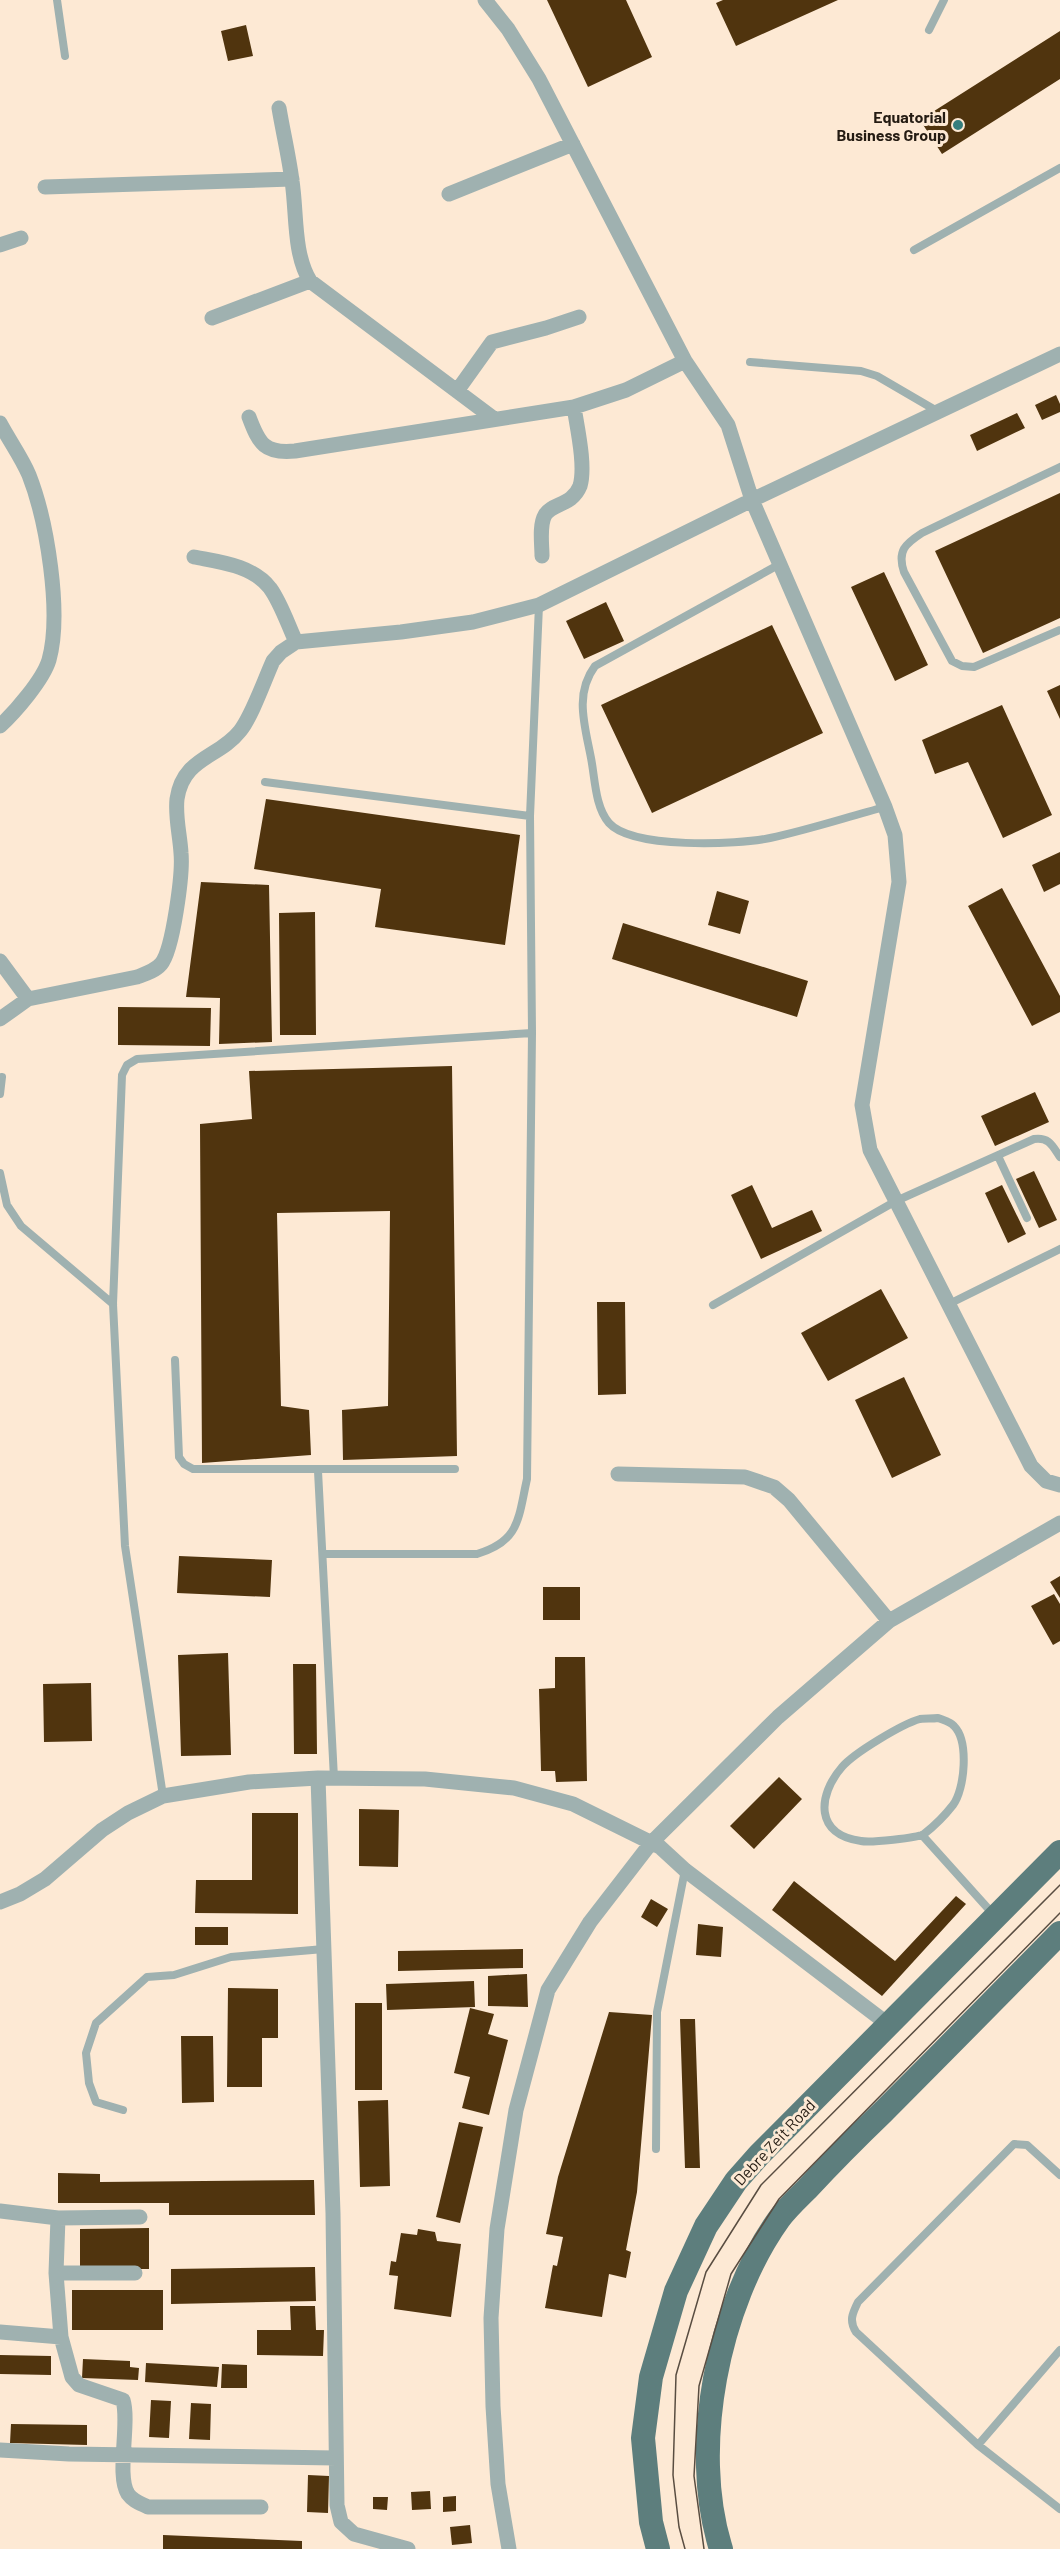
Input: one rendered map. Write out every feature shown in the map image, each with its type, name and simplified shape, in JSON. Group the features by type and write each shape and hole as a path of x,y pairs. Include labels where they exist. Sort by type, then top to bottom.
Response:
{"main road":[{"name":"Debre Zeit Road","path":"658,2549 651,2522 643,2438 651,2377 681,2280 706,2226 736,2181 759,2155 1060,1852"},
{"path":"721,2549 709,2481 710,2426 722,2345 745,2277 780,2218 839,2154 1060,1933"}],"street":[{"path":"485,0 508,28 539,79 685,361 728,424 752,500 885,807 895,835 898,882 862,1105 870,1150 1031,1466 1046,1481 1060,1485"},
{"path":"279,108 292,179 300,255 304,271 310,281 493,418"},
{"path":"449,194 573,144"},
{"path":"45,187 292,179"},
{"path":"0,245 21,238"},
{"path":"212,318 310,281"},
{"path":"457,391 492,342 579,317"},
{"path":"0,1019 28,999 137,977 153,971 162,963 168,950 181,872 176,816 182,782 189,770 241,730 273,661 281,652 296,642 401,632 473,622 540,605 752,500 1060,354"},
{"path":"249,417 255,433 265,447 279,453 574,407 626,390 685,361"},
{"path":"542,556 545,514 565,504 580,486 581,470 574,407"},
{"path":"0,423 29,475 42,523 54,596 48,662 27,697 0,726"},
{"path":"194,557 234,564 269,586 296,642"},
{"path":"0,961 28,999"},
{"path":"618,1473 745,1477 774,1487 789,1500 889,1621"},
{"path":"509,2549 498,2484 491,2318 497,2229 516,2110 548,1990 590,1922 651,1843 778,1717 889,1621 1060,1523"},
{"path":"326,1778 324,1949 333,2213 337,2505 341,2522 354,2534 408,2549"},
{"path":"0,1902 20,1894 45,1879 102,1830 128,1813 163,1797 249,1782 326,1778 425,1779 514,1788 573,1804 660,1847 685,1870 890,2025"},
{"path":"0,2211 58,2218 140,2217"},
{"path":"58,2218 57,2273 61,2337 72,2377 79,2385 123,2400 126,2409 123,2453 127,2492 134,2501 148,2507 261,2507"},
{"path":"57,2273 135,2273"},
{"path":"0,2332 61,2337"},
{"path":"0,2450 69,2454 123,2453 336,2458"}],"lane":[{"path":"57,0 65,56"},
{"path":"928,30 944,0"},
{"path":"914,250 1060,168"},
{"path":"750,362 861,371 877,376 937,411"},
{"path":"1060,467 922,533 909,542 902,551 900,561 952,661 962,666 974,667 1060,630"},
{"path":"780,564 595,666 586,677 582,710 601,810 610,824 625,834 646,840 721,843 769,838 885,807"},
{"path":"322,1554 477,1554 496,1548 510,1536 517,1520 527,1479 532,1033 530,816 540,605"},
{"path":"265,782 530,816"},
{"path":"163,1797 125,1546 113,1304 122,1075 127,1065 137,1059 532,1033"},
{"path":"0,1094 2,1077"},
{"path":"713,1305 896,1201 998,1156 1042,1138 1050,1141 1060,1156"},
{"path":"998,1156 1027,1218"},
{"path":"0,1173 7,1205 21,1226 113,1304"},
{"path":"949,1304 1060,1249"},
{"path":"175,1360 179,1457 184,1464 193,1469 318,1471 455,1469"},
{"path":"318,1471 322,1554 326,1778"},
{"path":"938,1718 954,1725 961,1738 964,1756 962,1782 954,1803 922,1835 863,1842 843,1838 829,1827 825,1812 827,1791 843,1766 875,1742 920,1719 938,1718"},
{"path":"922,1835 996,1917"},
{"path":"656,2149 657,2012 685,1870"},
{"path":"123,2110 96,2102 89,2083 86,2053 96,2023 147,1977 174,1975 231,1957 324,1949"},
{"path":"1060,2175 1027,2145 1014,2144 858,2302 852,2313 851,2324 856,2332 978,2445 1060,2509"},
{"path":"978,2445 1060,2350"}],"building":[{"path":"547,0 626,0 652,57 588,87"},
{"path":"723,0 838,0 736,46 716,3"},
{"path":"246,25 253,56 228,61 221,31"},
{"path":"1060,31 1060,79 942,154 920,120"},
{"path":"1056,395 1060,404 1060,412 1042,420 1035,405"},
{"path":"1017,413 1025,428 977,451 970,435"},
{"path":"1060,493 1060,618 983,653 935,551"},
{"path":"884,572 928,665 895,681 851,587"},
{"path":"606,602 624,641 584,659 566,621"},
{"path":"772,625 823,733 652,813 601,705"},
{"path":"1060,685 1060,719 1047,691"},
{"path":"1002,705 1052,815 1003,838 968,762 935,774 922,740"},
{"path":"266,799 520,835 505,945 375,927 381,889 254,869"},
{"path":"1060,852 1060,884 1044,892 1032,865"},
{"path":"201,882 269,885 272,1042 219,1044 220,998 186,997"},
{"path":"1002,888 1060,996 1060,1012 1032,1026 968,906"},
{"path":"717,891 749,901 740,934 708,925"},
{"path":"315,912 316,1035 280,1035 279,913"},
{"path":"623,923 808,981 797,1017 612,959"},
{"path":"118,1007 211,1008 210,1046 118,1045"},
{"path":"452,1066 457,1456 343,1460 342,1410 388,1406 390,1211 277,1213 281,1406 309,1410 311,1455 202,1463 200,1124 252,1119 249,1071"},
{"path":"1035,1092 1049,1122 995,1146 981,1116"},
{"path":"1034,1171 1057,1220 1039,1228 1016,1179"},
{"path":"752,1185 772,1228 812,1210 822,1231 761,1259 731,1195"},
{"path":"1002,1185 1026,1234 1008,1243 985,1193"},
{"path":"881,1289 908,1338 828,1381 801,1333"},
{"path":"597,1302 625,1302 626,1394 598,1395"},
{"path":"904,1377 941,1455 892,1478 855,1400"},
{"path":"179,1556 272,1560 270,1597 177,1593"},
{"path":"1060,1576 1060,1598 1050,1582"},
{"path":"543,1587 580,1587 580,1620 543,1620"},
{"path":"1054,1594 1060,1604 1060,1641 1053,1645 1031,1606"},
{"path":"228,1653 231,1755 181,1756 178,1655"},
{"path":"555,1657 585,1657 587,1781 556,1782 555,1771 541,1771 539,1689 555,1688"},
{"path":"293,1664 316,1664 317,1754 294,1754"},
{"path":"91,1683 92,1741 44,1742 43,1684"},
{"path":"779,1777 802,1799 754,1849 730,1826"},
{"path":"359,1809 399,1810 398,1867 359,1866"},
{"path":"252,1813 298,1813 298,1914 195,1913 196,1880 252,1880"},
{"path":"794,1881 895,1961 956,1896 966,1904 882,1996 772,1910"},
{"path":"651,1899 668,1909 657,1927 641,1917"},
{"path":"698,1924 723,1927 721,1957 696,1955"},
{"path":"195,1927 228,1927 228,1945 195,1945"},
{"path":"523,1949 523,1968 398,1971 398,1951"},
{"path":"527,1974 528,2007 488,2006 488,1976"},
{"path":"474,1981 475,2007 387,2010 386,1984"},
{"path":"228,1988 278,1989 278,2038 262,2038 262,2087 227,2087"},
{"path":"355,2003 382,2003 382,2090 355,2090"},
{"path":"470,2008 494,2014 488,2034 508,2040 489,2115 462,2108 470,2077 454,2073"},
{"path":"609,2012 652,2015 637,2192 626,2250 631,2252 626,2278 609,2274 602,2317 545,2308 553,2265 557,2266 563,2237 546,2234 558,2177"},
{"path":"680,2019 695,2019 700,2168 685,2168"},
{"path":"181,2036 213,2036 214,2102 182,2103"},
{"path":"388,2100 390,2186 360,2187 358,2101"},
{"path":"459,2122 483,2127 460,2223 436,2217"},
{"path":"58,2173 100,2174 100,2182 314,2180 315,2215 169,2215 169,2203 58,2203"},
{"path":"149,2228 149,2269 80,2269 80,2229"},
{"path":"418,2229 435,2232 437,2241 461,2244 451,2317 394,2309 398,2276 389,2275 391,2261 396,2262 401,2233 417,2235"},
{"path":"315,2267 316,2301 171,2304 171,2269"},
{"path":"72,2290 163,2290 163,2330 72,2330"},
{"path":"290,2306 315,2306 316,2330 324,2330 323,2356 257,2355 257,2330 291,2330"},
{"path":"0,2355 51,2356 51,2375 0,2374"},
{"path":"83,2359 130,2361 130,2367 139,2368 138,2380 82,2378"},
{"path":"146,2363 219,2367 217,2387 145,2382"},
{"path":"222,2364 247,2365 247,2388 221,2388"},
{"path":"151,2400 171,2401 169,2438 149,2437"},
{"path":"191,2403 211,2404 210,2440 189,2439"},
{"path":"11,2424 87,2425 87,2445 10,2443"},
{"path":"308,2475 329,2476 328,2513 307,2512"},
{"path":"430,2491 431,2509 412,2510 411,2492"},
{"path":"456,2496 456,2511 443,2512 443,2497"},
{"path":"373,2497 388,2497 387,2510 373,2509"},
{"path":"470,2525 472,2543 452,2545 450,2527"},
{"path":"163,2535 302,2541 302,2549 163,2549"}],"tram line":[{"path":"685,2549 679,2527 673,2475 676,2375 706,2272 761,2185 1060,1885"},
{"path":"704,2549 694,2476 699,2386 731,2274 779,2199 1060,1913"}],"place":[{"name":"Equatorial Business Group","path":"958,125"}]}
